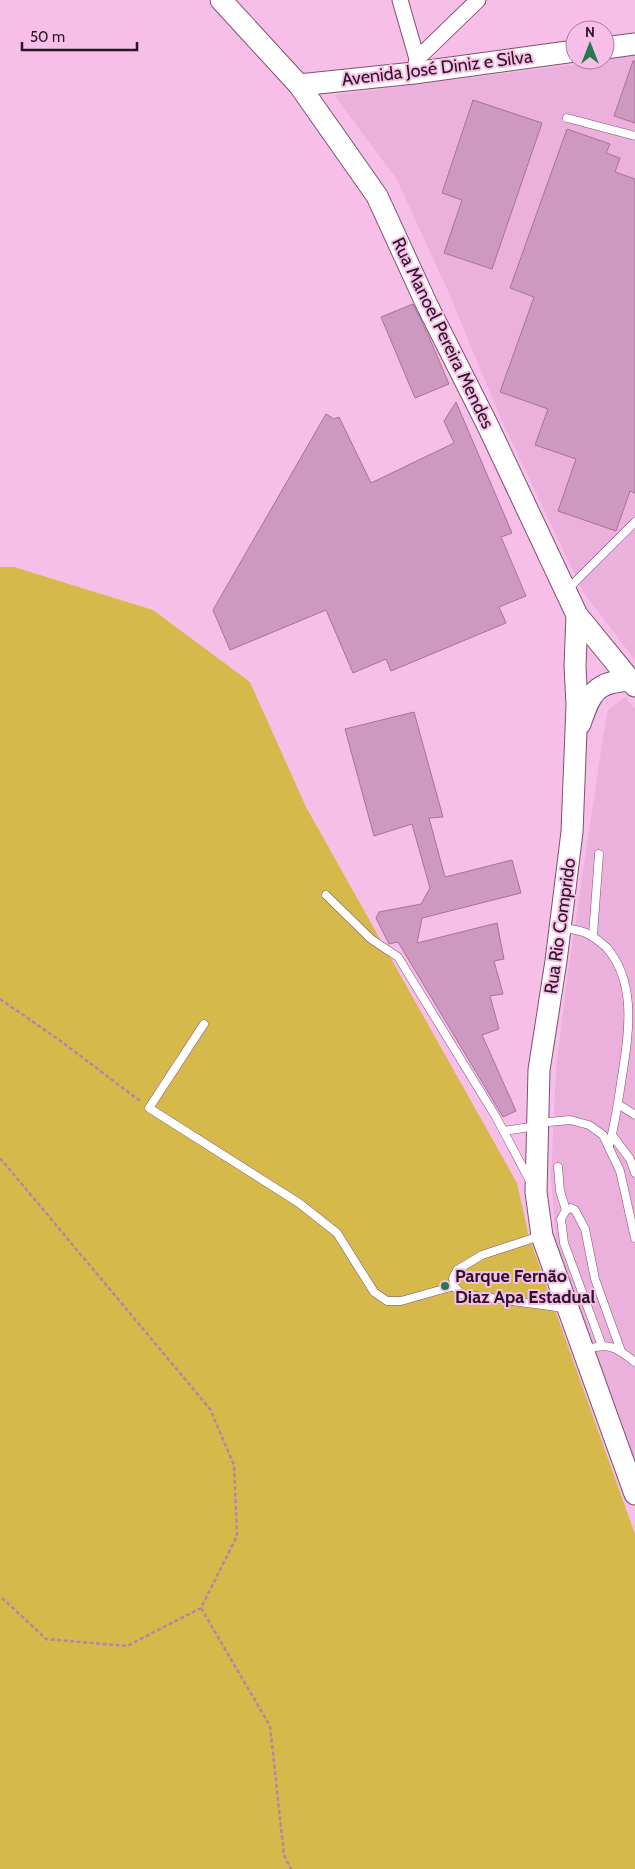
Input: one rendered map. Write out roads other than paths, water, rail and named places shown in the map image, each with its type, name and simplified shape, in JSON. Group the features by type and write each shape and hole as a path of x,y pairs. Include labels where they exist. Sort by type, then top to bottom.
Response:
{"street":[{"name":"Rua Manoel Pereira Mendes","path":"221,0 299,85 377,196 427,305 488,426 577,615 633,683"},
{"path":"400,0 416,66"},
{"path":"416,66 478,0"},
{"path":"615,46 634,43"},
{"name":"Avenida José Diniz e Silva","path":"299,85 416,66 565,52"},
{"name":"Rua Rio Comprido","path":"577,615 575,666 577,706 572,832 539,1070 536,1192 542,1236 568,1308 593,1348 635,1494"},
{"path":"576,739 585,709 592,694 604,684 612,681 633,683"}],"lane":[{"path":"567,118 635,136"},
{"path":"566,591 635,522"},
{"path":"593,935 599,854"},
{"path":"326,895 371,939 398,956 504,1131 536,1192"},
{"path":"560,928 580,930 593,935 615,954 626,973 631,991 631,1020 618,1104 609,1146"},
{"path":"204,1024 149,1108 299,1203 337,1233 374,1292 387,1301 401,1301 454,1286"},
{"path":"618,1104 635,1115"},
{"path":"504,1131 530,1127 538,1123 570,1120 589,1125 603,1135 620,1171 635,1238"},
{"path":"612,1135 630,1159 635,1173"},
{"path":"558,1167 560,1191 566,1210"},
{"path":"621,1351 595,1279 585,1229 575,1210 571,1208 566,1210 561,1219 564,1242 593,1348 611,1346 635,1362"},
{"path":"542,1236 482,1255 457,1270 453,1278 454,1286 461,1294 568,1308"}],"place":[{"name":"Parque Fernão Diaz Apa Estadual","path":"445,1286"}]}
